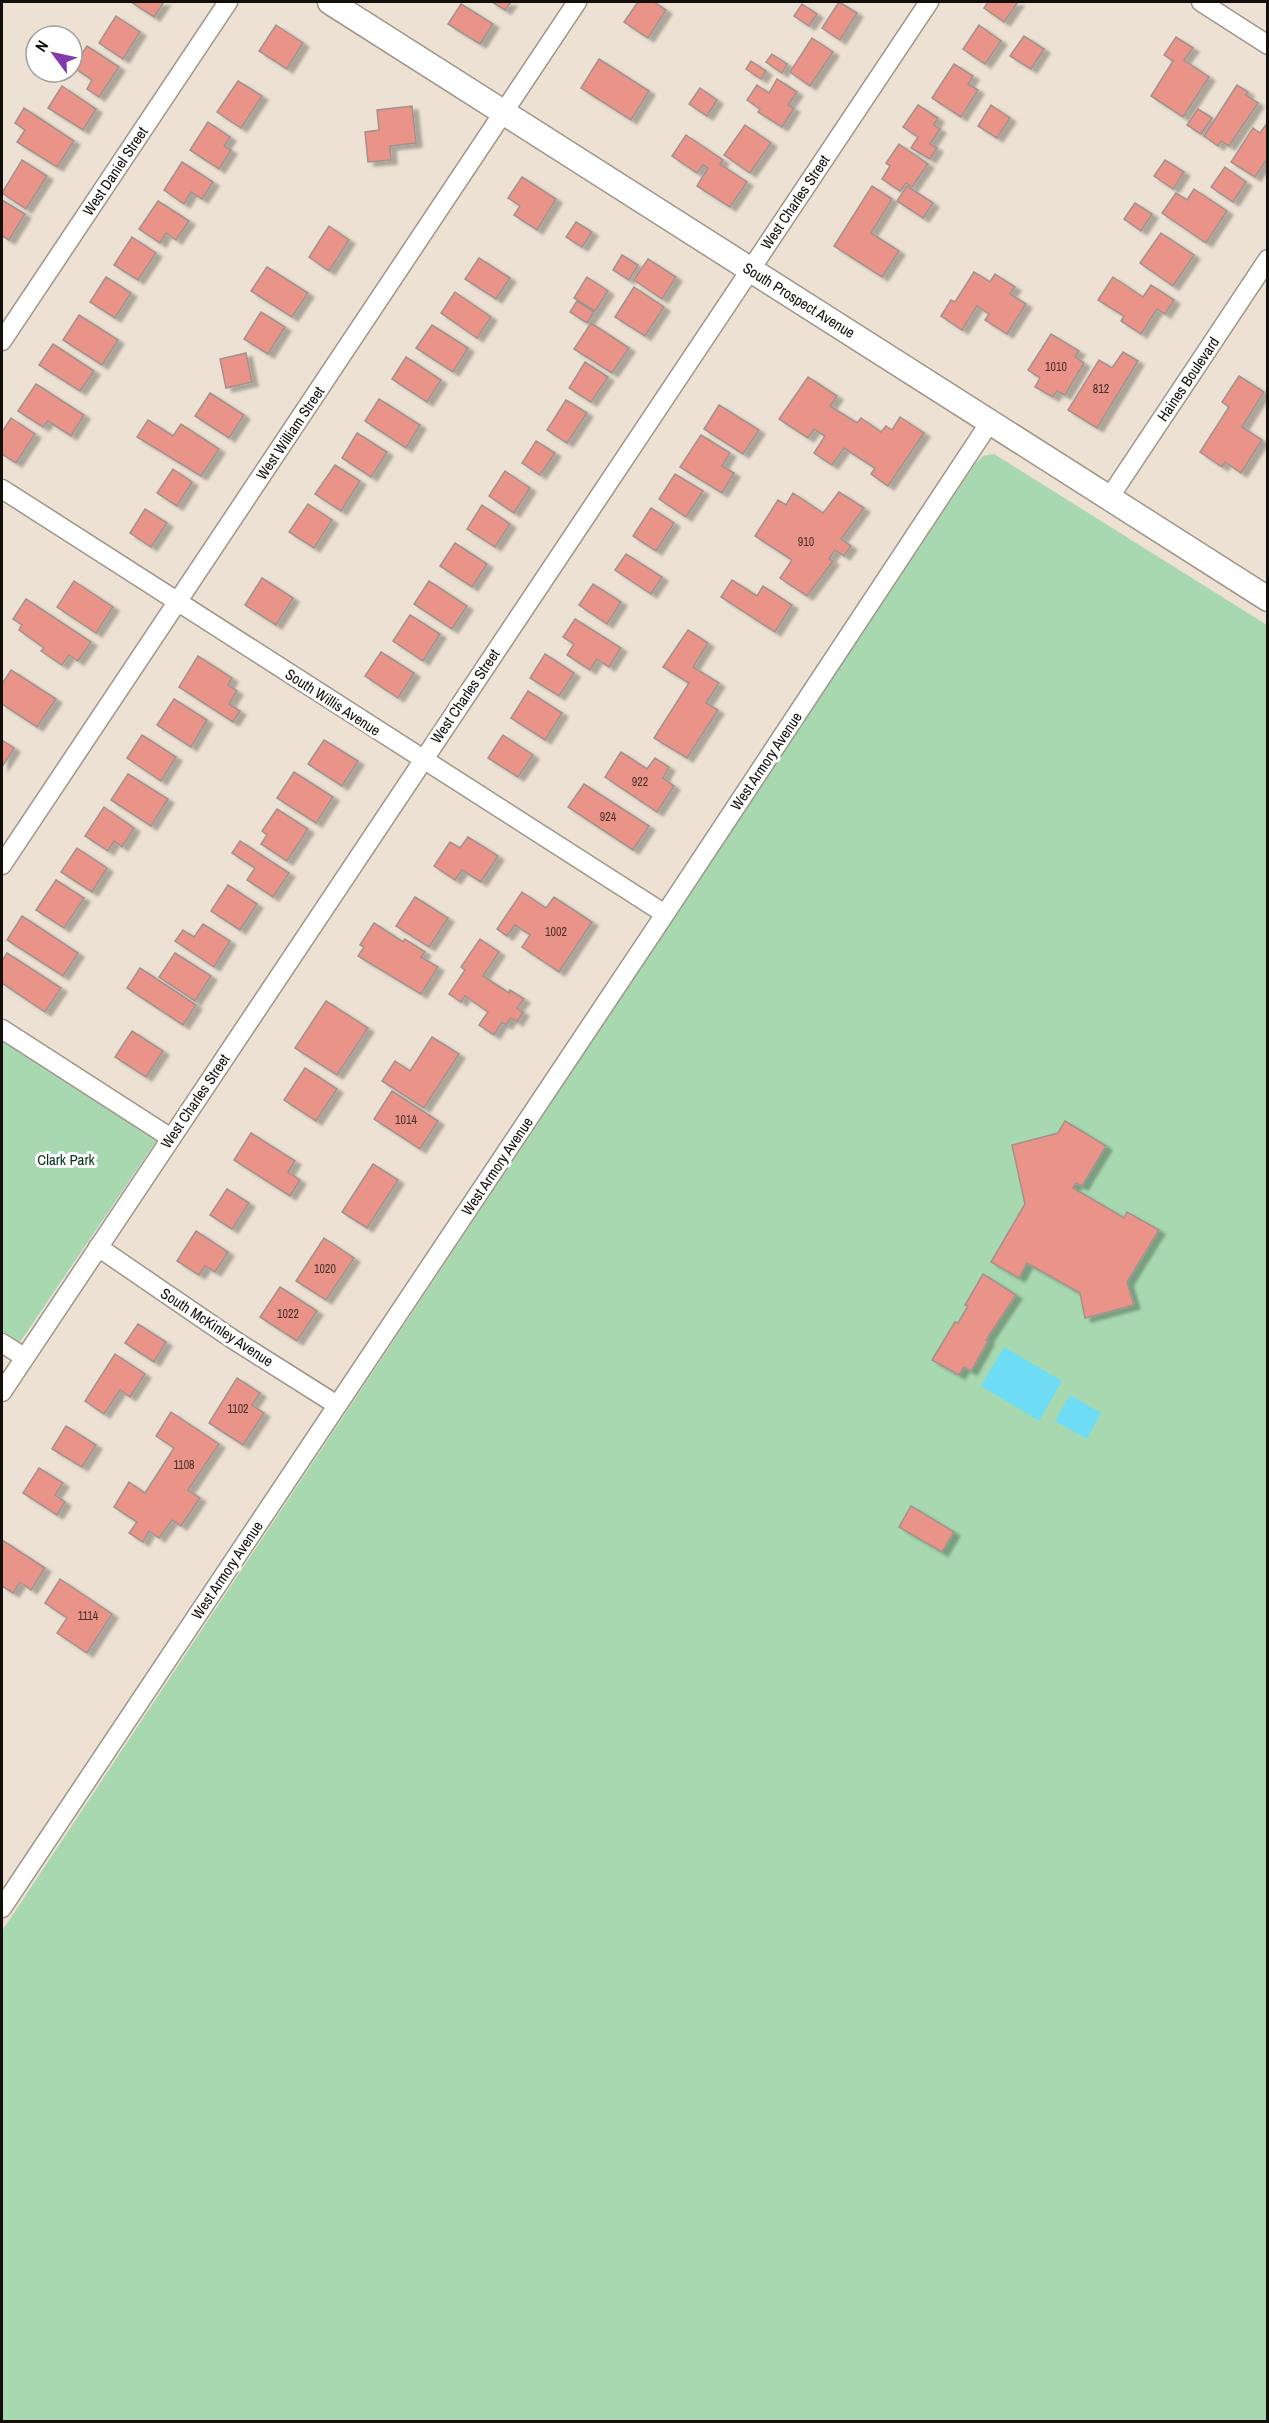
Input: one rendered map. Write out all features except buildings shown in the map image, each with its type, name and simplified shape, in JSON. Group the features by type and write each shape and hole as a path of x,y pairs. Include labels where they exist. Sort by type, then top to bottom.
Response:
{"main road":[{"name":"South Prospect Avenue","path":"330,2 1268,599"}],"street":[{"name":"West Daniel Street","path":"2,341 228,2"},
{"name":"West William Street","path":"2,865 578,2"},
{"name":"West Charles Street","path":"2,1392 929,2"},
{"path":"1201,2 1268,45"},
{"name":"Haines Boulevard","path":"1109,498 1268,260"},
{"name":"West Armory Avenue","path":"2,1908 8,1885 337,1405 990,422"},
{"name":"South Willis Avenue","path":"2,489 665,914"},
{"path":"2,1029 171,1138"},
{"name":"South McKinley Avenue","path":"98,1247 231,1338 337,1405"},
{"path":"2,1343 24,1357"}],"green space":[{"path":"994,454 1267,625 1267,2421 2,2422 2,1931 975,464 983,456"},
{"name":"Clark Park","path":"2,1040 157,1140 20,1342 2,1331"}],"water":[{"path":"1004,1347 1062,1381 1039,1421 981,1386"},
{"path":"1070,1395 1101,1413 1087,1439 1055,1421"}]}
